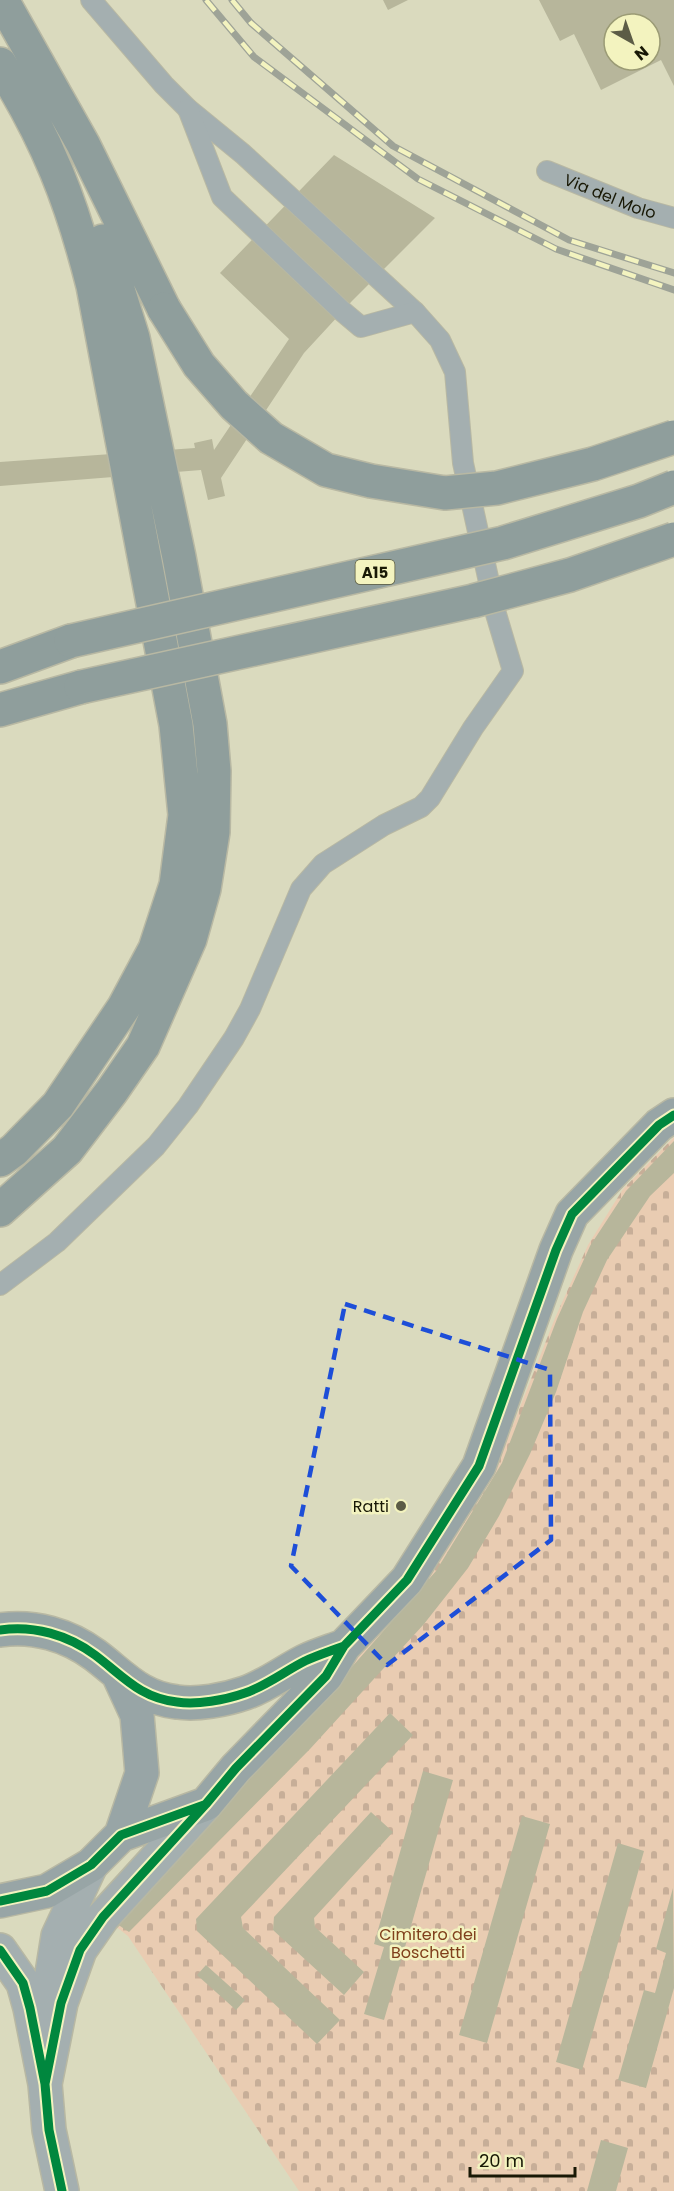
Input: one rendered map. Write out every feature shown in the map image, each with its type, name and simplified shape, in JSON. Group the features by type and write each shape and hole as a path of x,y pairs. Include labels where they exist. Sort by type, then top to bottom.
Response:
{"highway":[{"path":"2,0 83,144 164,309 198,365 234,405 272,438 326,470 371,481 445,494 497,488 582,467 674,437"},
{"path":"0,64 36,123 56,166 79,229 106,345 176,725 185,815 176,885 155,950 145,969 124,1006 58,1105 14,1150 0,1160"},
{"path":"0,1210 67,1150 112,1092 143,1046 190,939 204,889 213,832 214,771 210,724 179,557 133,338 111,265 88,203 78,186 56,166"},
{"name":"A15","path":"0,667 70,641 503,543 639,501 674,486"},
{"path":"2,709 81,687 473,601 570,575 674,539"}],"street":[{"path":"45,2084 62,2003 80,1950 103,1917 236,1768 326,1676 344,1646 407,1580 479,1466 556,1250 572,1214 659,1125 674,1115"},
{"path":"0,1630 14,1628 58,1634 94,1654 119,1676 150,1697 178,1703 211,1701 246,1693 306,1661 344,1646"},
{"path":"119,1676 137,1715 142,1773 121,1835"},
{"path":"0,1901 47,1891 91,1865 121,1835 206,1804"},
{"path":"45,2084 49,1990 58,1936 91,1865"},
{"path":"0,1950 23,1983 30,2008 45,2084 49,2130 62,2191"}],"lane":[{"path":"0,1285 57,1242 156,1146 188,1106 234,1038 250,1008 301,889 323,864 384,825 421,807 426,802 513,671 496,614 463,463 455,372 440,340 415,312 243,154 188,109 164,85 91,0"},
{"path":"188,109 222,197 342,311 361,327 415,312"},
{"name":"Via del Molo","path":"548,171 638,208 674,218"}],"highlighted area":[{"path":"345,1304 550,1370 551,1540 387,1665 291,1566"}],"green space":[{"name":"Cimitero dei Boschetti","path":"674,1137 674,2191 299,2191 128,1936 110,1922 341,1676 439,1561 496,1468 555,1318 588,1245 623,1189"}],"building":[{"path":"383,0 408,0 388,10"},
{"path":"539,0 674,0 674,86 662,62 662,12 602,12 602,72 637,72 601,90 574,34 560,41"},
{"path":"334,155 435,218 304,353 221,478 225,496 208,500 201,470 0,486 0,462 195,448 194,443 212,439 214,450 289,339 220,273"},
{"path":"674,1141 674,1173 650,1196 607,1260 583,1312 556,1392 530,1454 499,1516 468,1568 424,1624 310,1749 129,1932 114,1922 308,1717 436,1571 502,1463 557,1319 590,1246 626,1191"},
{"path":"390,1713 413,1735 241,1917 243,1928 340,2020 317,2044 197,1931 196,1919"},
{"path":"423,1771 453,1780 384,2020 364,2014 384,1947 374,1944"},
{"path":"371,1812 393,1832 314,1918 315,1927 364,1972 344,1995 273,1930 274,1917"},
{"path":"522,1816 550,1824 487,2043 459,2035"},
{"path":"618,1843 644,1851 582,2070 556,2062"},
{"path":"673,1888 674,1988 646,2088 618,2080 644,1990 655,1993 666,1953 656,1949"},
{"path":"206,1965 245,2000 236,2010 197,1975"},
{"path":"601,2140 628,2148 616,2191 587,2191"}],"railway":[{"path":"206,0 254,57 418,179 556,249 674,290"},
{"path":"232,0 251,23 393,146 569,240 674,273"}],"cycle path":[{"path":"45,2084 61,2003 80,1950 103,1917 236,1768 326,1676 344,1646 407,1580 479,1466 556,1250 572,1214 659,1125 674,1115"},
{"path":"0,1630 38,1630 62,1637 85,1648 142,1691 164,1700 185,1703 211,1701 245,1693 305,1661 344,1646"},
{"path":"0,1901 47,1891 91,1865 121,1835 204,1805"},
{"path":"0,1950 23,1983 30,2008 45,2084 49,2130 62,2191"}],"place":[{"name":"Ratti","path":"401,1506"}]}
